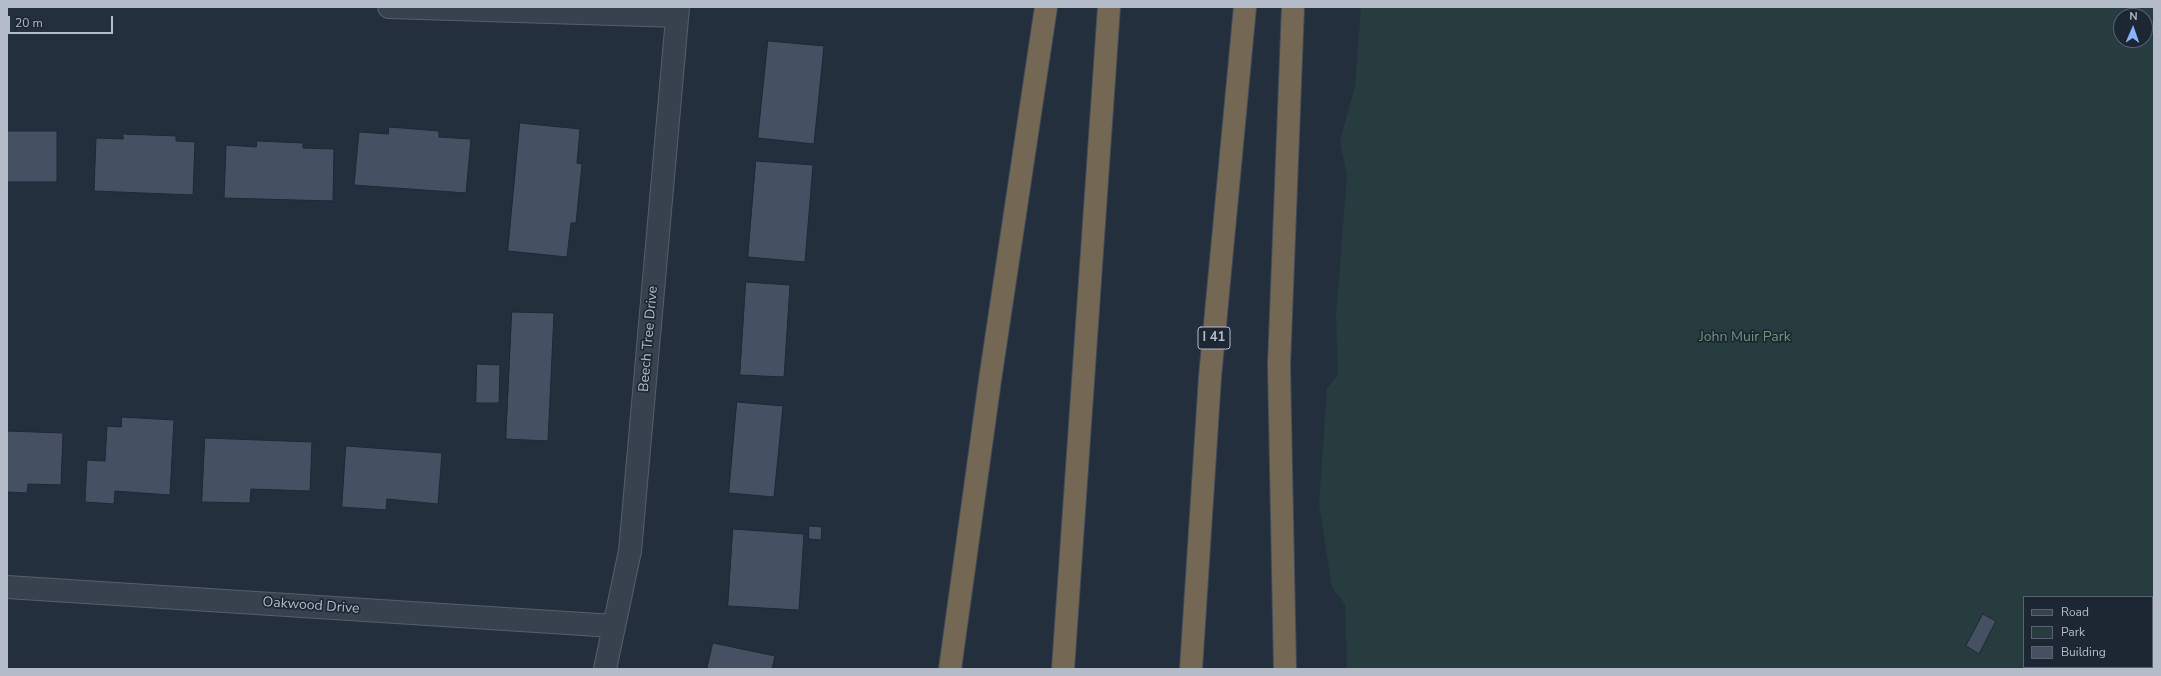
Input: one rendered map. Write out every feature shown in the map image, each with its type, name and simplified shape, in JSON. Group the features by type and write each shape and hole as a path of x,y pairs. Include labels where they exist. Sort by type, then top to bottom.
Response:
{"highway":[{"path":"950,669 990,380 1046,7"},
{"path":"1062,669 1109,7"},
{"name":"I 41","path":"1192,669 1210,377 1245,7"},
{"path":"1285,669 1279,365 1293,7"}],"street":[{"path":"389,7 678,12"},
{"name":"Beech Tree Drive","path":"605,669 630,551 678,12"},
{"name":"Oakwood Drive","path":"7,587 614,626"}],"green space":[{"name":"John Muir Park","path":"1361,7 2154,7 2154,669 1347,669 1345,604 1332,588 1319,504 1327,388 1338,375 1336,316 1347,176 1340,141 1355,86"}],"building":[{"path":"768,41 824,46 814,144 758,138"},
{"path":"520,123 580,129 577,163 582,164 576,223 571,223 567,257 508,251"},
{"path":"389,127 439,131 439,137 471,139 466,193 354,185 359,132 388,134"},
{"path":"7,131 57,131 57,182 7,182"},
{"path":"123,134 176,136 176,141 195,142 193,195 94,191 96,138 123,139"},
{"path":"257,141 303,143 303,148 334,149 333,201 224,198 226,145 256,147"},
{"path":"756,161 813,165 805,262 748,257"},
{"path":"746,282 790,285 784,377 740,375"},
{"path":"512,312 554,313 548,441 506,439"},
{"path":"477,364 500,365 499,403 476,403"},
{"path":"737,402 783,406 774,497 729,493"},
{"path":"122,417 174,420 170,495 115,491 114,504 85,502 87,460 105,461 107,426 121,427"},
{"path":"7,431 63,433 61,485 28,484 27,493 7,492"},
{"path":"205,438 312,442 310,491 251,489 250,503 202,502"},
{"path":"346,446 442,453 438,504 387,499 386,510 342,507"},
{"path":"809,526 822,527 821,540 809,539"},
{"path":"733,529 804,534 799,610 728,606"},
{"path":"1983,614 1996,621 1979,654 1966,646"},
{"path":"713,643 775,656 772,669 707,669"}]}
